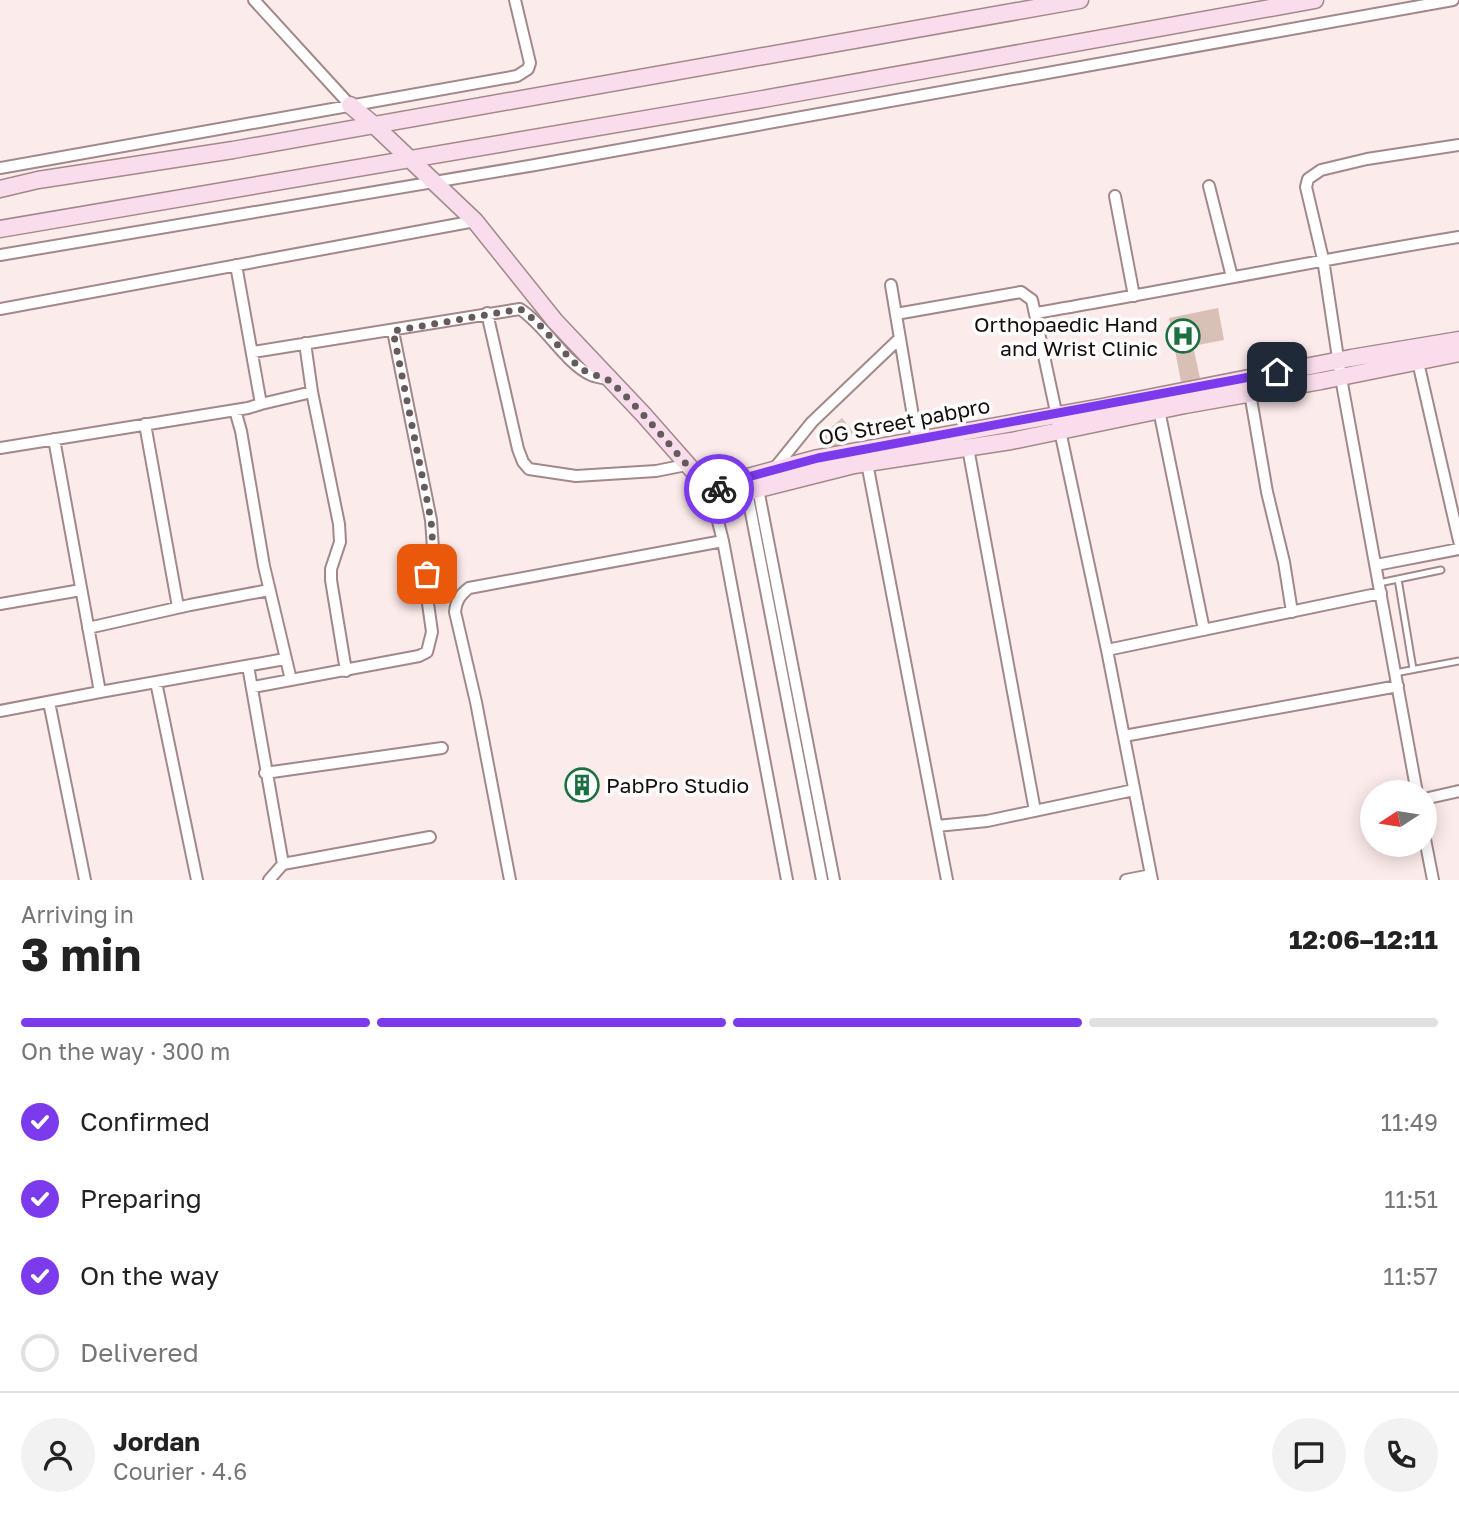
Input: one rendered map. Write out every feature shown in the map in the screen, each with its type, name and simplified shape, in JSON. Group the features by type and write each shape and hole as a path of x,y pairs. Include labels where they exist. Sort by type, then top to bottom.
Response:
{"main road":[{"path":"0,229 412,160 1315,0"},
{"path":"0,189 38,180 374,125 1072,1"},
{"path":"350,105 475,221 522,282 608,379 643,414 686,465 717,489"},
{"name":"OG Street pabpro","path":"717,489 968,448 1057,423 1338,360 1459,340"},
{"name":"OG Street pabpro","path":"751,483 774,469 917,440 1159,410 1341,378 1459,353"}],"street":[{"path":"254,0 350,105"},
{"path":"0,168 523,74 528,69 529,58 514,0"},
{"path":"0,255 433,180 536,165 651,142 1454,0"},
{"path":"1415,780 1341,378 1323,259 1306,187 1308,179 1321,170 1367,159 1459,145"},
{"path":"1209,186 1232,277"},
{"path":"1115,196 1134,296"},
{"path":"0,309 475,221"},
{"path":"1036,313 1323,259 1459,237"},
{"path":"236,265 261,404"},
{"path":"891,285 917,440"},
{"path":"896,314 1021,292 1032,300 1107,650 1151,877 1126,880"},
{"path":"253,352 520,309 534,318 582,369 592,376 608,379"},
{"path":"487,313 518,449 529,469 576,476 656,471 686,465"},
{"path":"253,687 419,656 427,652 431,642 425,582 433,548 431,520 393,331"},
{"path":"774,469 812,422 900,338"},
{"path":"305,343 312,392 339,524 340,542 331,569 331,580 346,671"},
{"path":"1418,362 1459,541"},
{"path":"0,448 235,410 312,392"},
{"path":"1250,393 1292,612"},
{"path":"235,410 269,590 291,680"},
{"path":"1159,410 1204,630"},
{"path":"145,424 178,607"},
{"path":"54,439 100,692"},
{"path":"968,448 1035,811"},
{"path":"867,463 947,880"},
{"path":"751,483 821,880"},
{"path":"751,483 834,880"},
{"path":"717,489 723,541 787,880"},
{"path":"510,880 455,612 456,603 470,588 723,541"},
{"path":"1376,565 1459,549"},
{"path":"1107,650 1292,612 1380,588"},
{"path":"0,604 81,590"},
{"path":"88,628 269,590"},
{"path":"0,711 285,659"},
{"path":"248,666 283,864"},
{"path":"156,682 197,880"},
{"path":"1124,736 1398,686"},
{"path":"49,702 85,880"},
{"path":"265,773 442,748"},
{"path":"937,827 987,821 1135,790"},
{"path":"1437,796 1459,791"},
{"path":"269,880 283,864 430,836"},
{"path":"1429,858 1433,880"}],"lane":[{"path":"1380,588 1398,579 1441,570"},
{"path":"1398,579 1413,669"},
{"path":"1395,673 1459,661"}],"building":[{"path":"1218,308 1224,340 1193,346 1200,378 1181,382 1169,318"},
{"path":"842,418 854,433 834,450 822,435"},
{"name":"PabPro Studio","path":"583,770 590,800 571,801"}],"way so far":[{"path":"427,574 433,548 431,520 393,331 520,309 534,318 582,369 592,376 608,379 643,414 710,491 719,489"}],"place":[{"name":"Orthopaedic Hand and Wrist Clinic","path":"1183,336"},
{"name":"PabPro Studio","path":"582,785"}],"route":[{"path":"719,489 744,478 818,458 1102,407 1277,372"}]}
